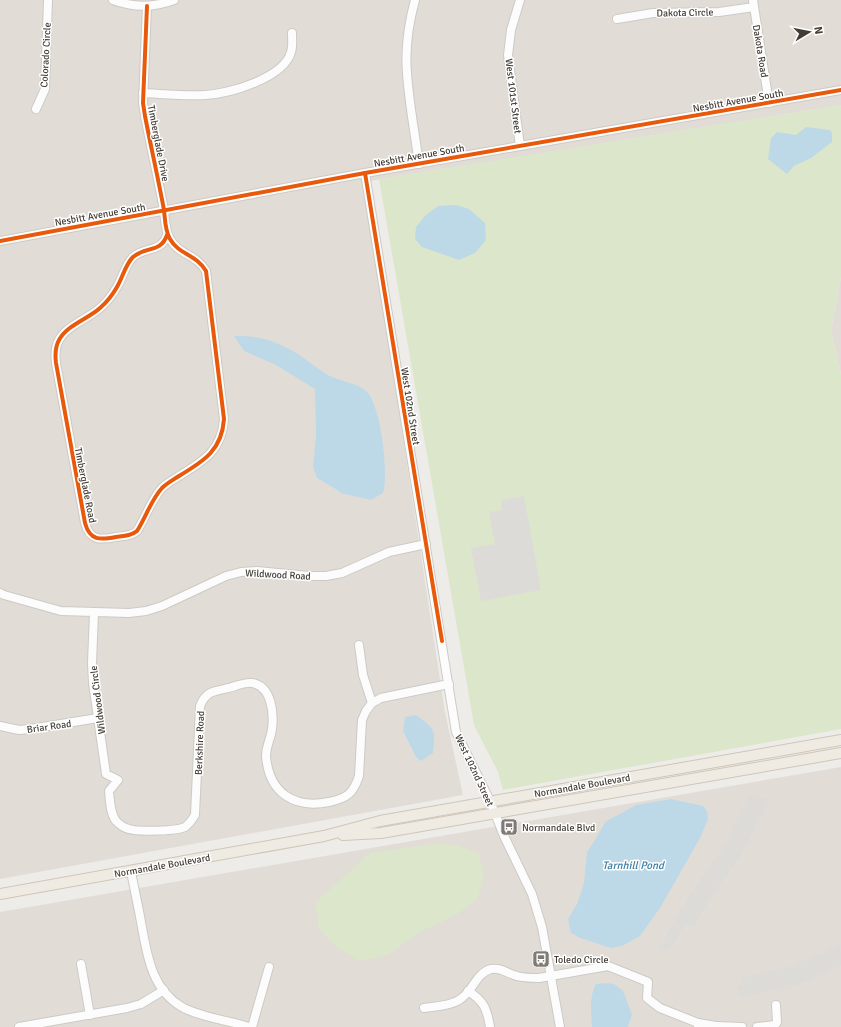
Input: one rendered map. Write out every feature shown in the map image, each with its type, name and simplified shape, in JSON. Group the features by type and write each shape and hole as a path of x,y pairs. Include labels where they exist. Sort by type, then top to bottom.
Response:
{"main road":[{"name":"Normandale Boulevard","path":"0,894 324,836 380,821 841,740"},
{"name":"Normandale Boulevard","path":"324,836 381,833 841,753"}],"street":[{"name":"Colorado Circle","path":"36,109 45,89 48,0"},
{"path":"113,0 135,6 163,4 174,0"},
{"path":"414,0 407,52 406,72 419,164"},
{"name":"West 101st Street","path":"520,0 512,30 508,55 520,146"},
{"name":"Dakota Circle","path":"617,19 653,13 719,12 753,4"},
{"name":"Dakota Road","path":"753,4 769,103"},
{"name":"Timberglade Drive","path":"147,6 143,103 164,214"},
{"path":"143,93 206,95 237,88 267,77 275,73 288,60 291,51 292,33"},
{"name":"Nesbitt Avenue South","path":"0,241 164,214 365,173 841,90"},
{"name":"West 102nd Street","path":"365,173 456,732 490,801 504,836 534,899 542,927 560,1027"},
{"path":"164,214 167,235"},
{"name":"Timberglade Road","path":"167,235 176,248 196,259 202,264 206,271 224,419 223,429 217,447 211,454 162,488 137,531 126,536 102,540 90,535 86,529 56,363 56,347 64,332 100,309 117,286 127,265 133,257 140,252 161,246 167,235"},
{"name":"Wildwood Road","path":"0,593 61,611 129,613 146,611 172,602 226,576 241,572 257,571 309,576 326,576 342,573 389,552 426,544"},
{"name":"Wildwood Circle","path":"94,613 92,663 106,774 118,780"},
{"path":"359,645 363,675 372,703 381,698 449,684"},
{"name":"Berkshire Road","path":"118,780 109,791 110,806 116,821 122,826 137,830 178,830 185,827 191,822 195,815 200,712 203,700 212,692 247,683 253,683 265,690 271,707 273,719 272,731 266,755 270,773 281,792 290,799 306,804 328,802 344,798 351,792 357,780 362,720 372,703"},
{"name":"Briar Road","path":"0,726 19,730 98,718"},
{"path":"131,871 147,957 152,972 159,985 169,997 195,1013 251,1027 269,967"},
{"path":"81,964 90,1015"},
{"path":"424,1008 456,1002 468,991 481,975 486,971 493,969 499,969 516,976 527,978 550,976 608,966 648,982 647,998 660,1008 698,1025 742,1027"},
{"path":"19,1027 127,1008 141,1004 164,990"},
{"path":"468,991 481,1001 485,1008 490,1027"},
{"path":"757,1027 775,1025 777,1022 776,1005"}],"shaded area":[{"path":"0,0 841,0 841,105 364,182 445,712 463,795 0,879"},
{"path":"841,277 841,374 831,331"},
{"path":"524,496 541,590 481,601 471,548 495,544 489,512 502,510 501,500"},
{"path":"841,767 841,1027 0,1027 0,912"},
{"path":"749,795 764,798 769,801 741,855 707,904 693,928 686,924 668,953 659,948 690,894 723,848"},
{"path":"841,944 841,966 798,985 740,998 737,986 743,985 741,978 792,966"}],"green space":[{"path":"841,105 841,277 831,331 841,374 841,729 503,790 498,772 474,725 379,179"},
{"path":"439,843 459,846 479,854 484,875 477,899 457,914 420,932 388,955 359,961 335,946 319,928 315,903 370,853"}],"water":[{"path":"806,127 830,130 832,133 832,142 811,158 794,166 787,174 768,159 771,138 777,132 796,135"},
{"path":"456,205 469,209 485,223 486,240 475,253 459,260 422,247 415,239 416,227 425,216 438,206"},
{"path":"234,336 257,337 279,344 286,347 328,375 365,390 371,397 375,408 382,439 385,471 383,493 371,500 340,493 317,478 313,467 316,435 315,389 276,365 244,351"},
{"path":"416,715 431,727 434,734 433,753 421,761 416,757 403,731 405,717"},
{"name":"Tarnhill Pond","path":"671,799 703,806 707,811 708,819 700,838 660,908 640,936 622,946 611,948 580,938 571,933 568,919 577,904 584,883 587,852 605,822 636,805"},
{"path":"596,984 614,984 623,991 632,1014 628,1027 592,1027 592,994"}],"cycle path":[{"path":"147,6 143,103 164,210 166,229 168,236 174,244 202,265 206,271 224,419 220,439 210,454 204,460 162,488 137,531 125,536 100,539 96,538 90,533 85,523 56,363 56,348 59,340 67,330 103,306 117,287 133,257 143,251 157,247 164,241 167,235"},
{"path":"0,241 365,173 841,90"},
{"path":"365,173 442,641"}],"place":[{"name":"Normandale Blvd","path":"509,827"},
{"name":"Toledo Circle","path":"541,959"}]}
